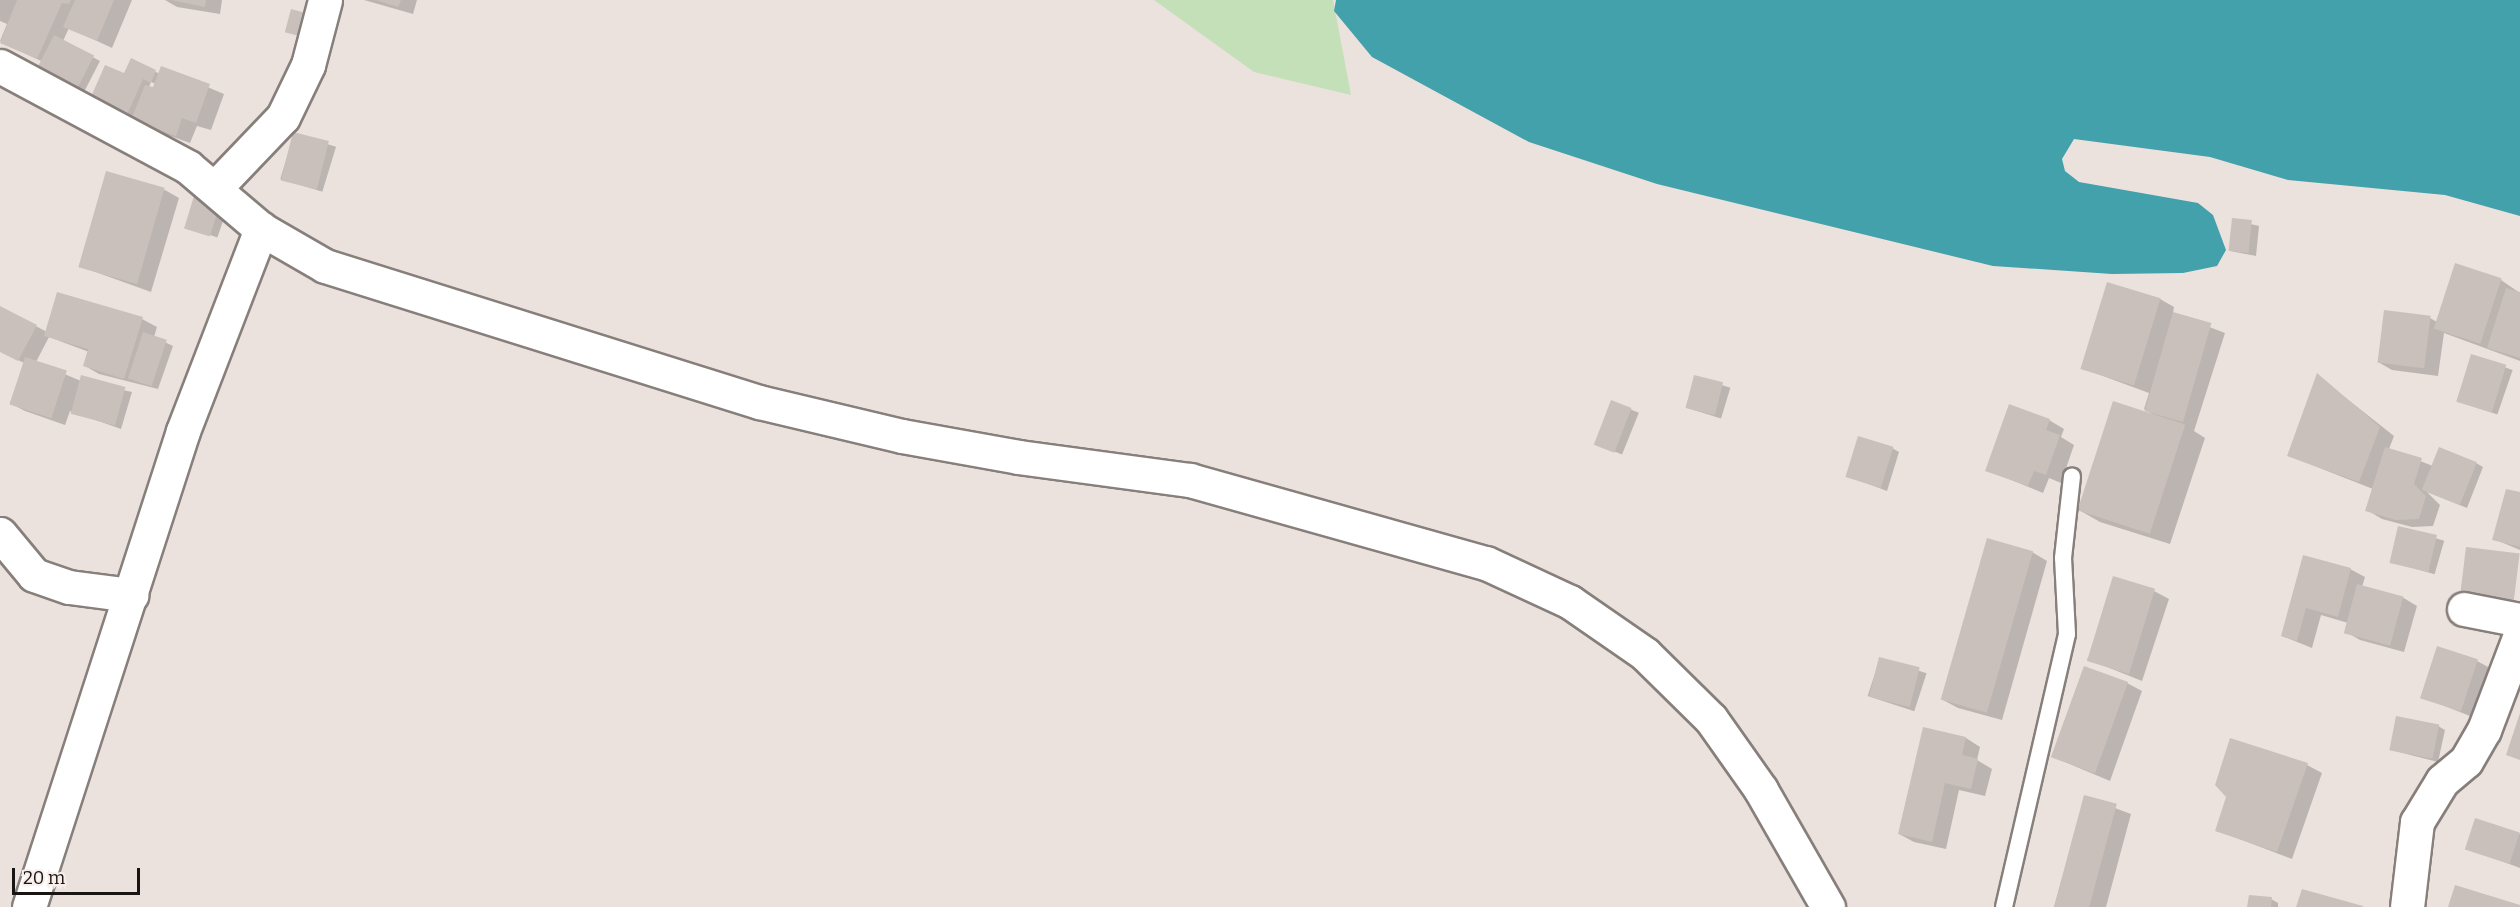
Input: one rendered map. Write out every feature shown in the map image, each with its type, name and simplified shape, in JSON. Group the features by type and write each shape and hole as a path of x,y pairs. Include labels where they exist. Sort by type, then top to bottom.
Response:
{"street":[{"path":"216,188 283,117 308,64 325,0"},
{"path":"0,66 149,144 216,188 261,229 325,266 759,402 926,441 1190,480 1486,563 1570,602 1645,654 1711,719 1761,790 1828,907"},
{"path":"29,907 183,431 261,229"},
{"path":"0,534 34,575 69,587 131,596"},
{"path":"2464,609 2520,620"},
{"path":"2407,907 2417,822 2437,788 2466,760 2484,729 2520,635"}],"lane":[{"path":"2004,907 2067,634 2063,558 2072,476"}],"green space":[{"path":"1154,0 1333,0 1351,95 1254,72"}],"water":[{"path":"1336,0 2520,0 2520,216 2445,195 2288,180 2210,157 2074,139 2062,159 2065,171 2079,182 2198,203 2213,215 2226,250 2217,266 2183,273 2112,274 1993,266 1657,184 1529,142 1372,57 1334,11"}],"building":[{"path":"17,0 71,0 69,4 62,3 37,59 0,43"},
{"path":"75,0 114,0 97,41 63,27"},
{"path":"171,0 206,0 205,7"},
{"path":"376,0 401,0 398,7"},
{"path":"291,9 310,14 304,37 285,32"},
{"path":"54,35 94,55 76,91 36,71"},
{"path":"131,58 156,70 151,83 143,79 127,115 90,99 105,65 124,73"},
{"path":"161,66 210,84 196,123 182,118 176,136 131,120 145,85 153,87"},
{"path":"293,132 329,141 317,189 281,181"},
{"path":"106,171 165,188 137,284 78,267"},
{"path":"194,196 220,204 210,236 184,229"},
{"path":"2232,218 2252,220 2248,253 2229,251"},
{"path":"2455,263 2502,278 2480,344 2434,329"},
{"path":"2107,282 2161,298 2134,385 2080,369"},
{"path":"2506,288 2520,292 2520,358 2487,348"},
{"path":"57,292 143,317 124,379 83,366 88,349 44,336"},
{"path":"0,306 37,325 18,361 0,352"},
{"path":"2384,310 2431,316 2424,368 2378,363"},
{"path":"2173,312 2211,323 2183,422 2145,411"},
{"path":"143,332 167,340 152,386 128,379"},
{"path":"2471,354 2506,365 2492,413 2456,402"},
{"path":"25,357 67,371 51,418 10,405"},
{"path":"2317,373 2380,427 2359,482 2287,456"},
{"path":"81,375 125,387 115,426 71,414"},
{"path":"1694,375 1723,382 1715,415 1686,408"},
{"path":"1611,400 1632,408 1614,453 1594,445"},
{"path":"2113,401 2185,424 2150,534 2077,510"},
{"path":"2009,404 2050,419 2046,430 2060,435 2046,475 2034,471 2028,486 1985,471"},
{"path":"1858,436 1893,447 1881,488 1845,477"},
{"path":"2385,447 2422,458 2414,484 2426,496 2419,519 2396,520 2365,511"},
{"path":"2439,447 2477,462 2460,505 2422,490"},
{"path":"2506,489 2520,492 2520,547 2492,540"},
{"path":"2398,526 2437,535 2428,572 2389,563"},
{"path":"1987,538 2033,551 1987,713 1941,699"},
{"path":"2466,547 2520,554 2514,601 2460,595"},
{"path":"2303,555 2351,568 2338,617 2306,608 2297,641 2281,636"},
{"path":"2113,576 2155,589 2129,674 2087,661"},
{"path":"2357,584 2403,596 2390,646 2344,633"},
{"path":"2437,646 2478,659 2461,712 2420,698"},
{"path":"1879,657 1920,667 1910,707 1869,697"},
{"path":"2084,666 2128,682 2095,773 2051,757"},
{"path":"2520,713 2520,760 2506,755"},
{"path":"2396,716 2439,724 2433,759 2389,750"},
{"path":"1923,727 1966,737 1962,755 1978,759 1971,789 1945,783 1932,842 1898,834"},
{"path":"2230,738 2308,763 2277,852 2215,831 2226,797 2215,785"},
{"path":"2084,795 2117,804 2089,907 2054,907"},
{"path":"2475,818 2520,833 2510,864 2465,849"},
{"path":"2455,885 2520,905 2520,907 2448,907"},
{"path":"2302,889 2363,906 2363,907 2296,907"},
{"path":"2249,895 2272,897 2271,907 2247,907"}]}
